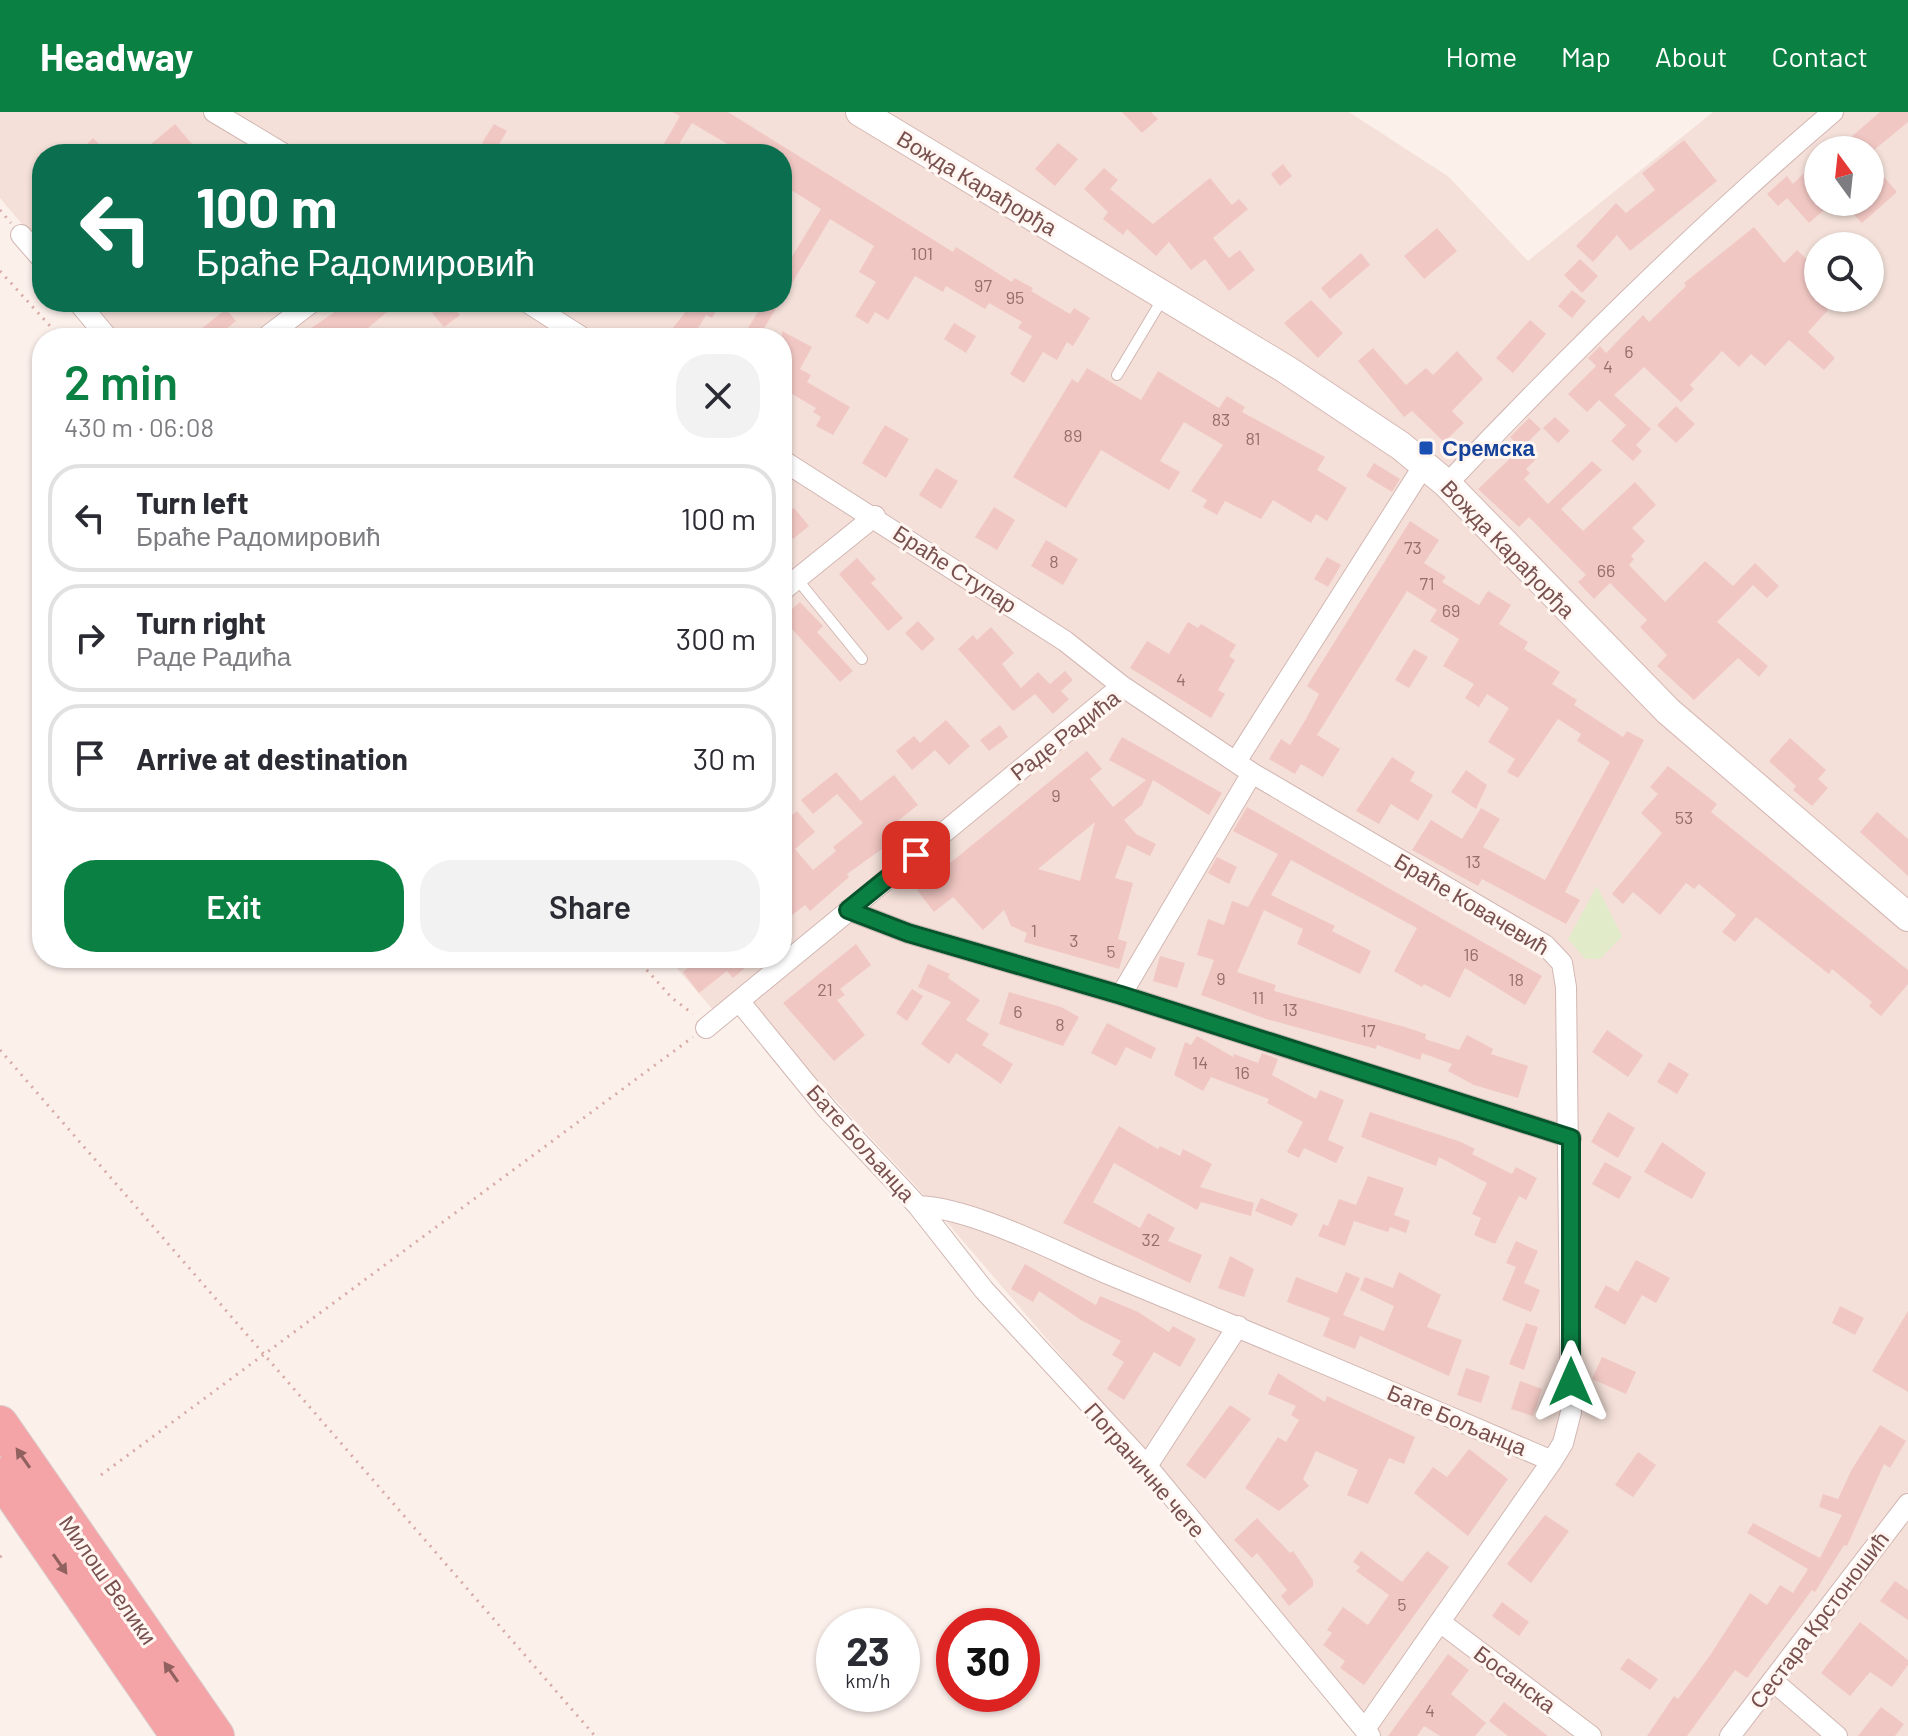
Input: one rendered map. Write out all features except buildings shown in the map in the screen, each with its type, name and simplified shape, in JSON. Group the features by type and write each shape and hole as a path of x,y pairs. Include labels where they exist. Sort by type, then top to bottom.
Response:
{"highway":[{"name":"Милош Велики","path":"0,1424 216,1736"},
{"name":"Милош Велики","path":"0,1476 179,1736"}],"main road":[{"name":"Вожда Карађорђа","path":"860,112 1362,417 1447,484 1668,711 1908,917"}],"street":[{"path":"214,112 267,144"},
{"path":"1447,484 1579,344 1713,216 1833,112"},
{"path":"21,235 32,248"},
{"path":"86,312 100,328"},
{"path":"278,328 299,312"},
{"path":"543,312 567,328"},
{"path":"1121,995 1244,767 1424,465"},
{"name":"Браће Ступар","path":"792,466 875,516 1065,641 1122,686"},
{"path":"792,583 875,516"},
{"name":"Раде Радића","path":"792,957 1122,686 1244,767"},
{"name":"Браће Ковачевић","path":"1244,767 1556,953 1566,987 1571,1138 1571,1412 1563,1443 1552,1461"},
{"path":"848,910 908,933 1121,995 1571,1138"},
{"name":"Раде Радића","path":"711,1024 779,968"},
{"name":"Бате Бољанца","path":"739,1001 827,1109 918,1206 946,1210 1014,1235 1238,1326 1552,1461 1367,1732"},
{"name":"Пограничне чете","path":"918,1206 984,1290 1147,1466 1367,1732"},
{"path":"1147,1466 1238,1326"},
{"name":"Сестара Крстоношић","path":"1730,1736 1908,1504"},
{"name":"Босанска","path":"1440,1622 1591,1736"},
{"path":"1773,1681 1837,1736"}],"lane":[{"path":"1117,375 1164,296"},
{"path":"792,587 862,659"}],"path":[{"path":"0,271 32,306"},
{"path":"37,312 52,328"},
{"path":"101,1475 711,1024 685,1009 646,968"},
{"path":"0,1050 595,1736"},
{"path":"0,1557 5,1554"}],"shaded area":[{"path":"0,112 1349,112 1449,177 1528,261 1713,112 1908,112 1908,1736 1378,1736 1212,1532 915,1185 738,996 714,1011 677,968 792,968 792,328 109,328 96,312 792,312 792,144 32,144 32,236 0,198"}],"green space":[{"path":"1597,886 1622,936 1600,959 1585,959 1568,939"}],"place":[{"name":"Сремска","path":"1426,448"}],"route":[{"path":"916,855 848,910 908,933 1121,995 1571,1138 1571,1382"}]}
